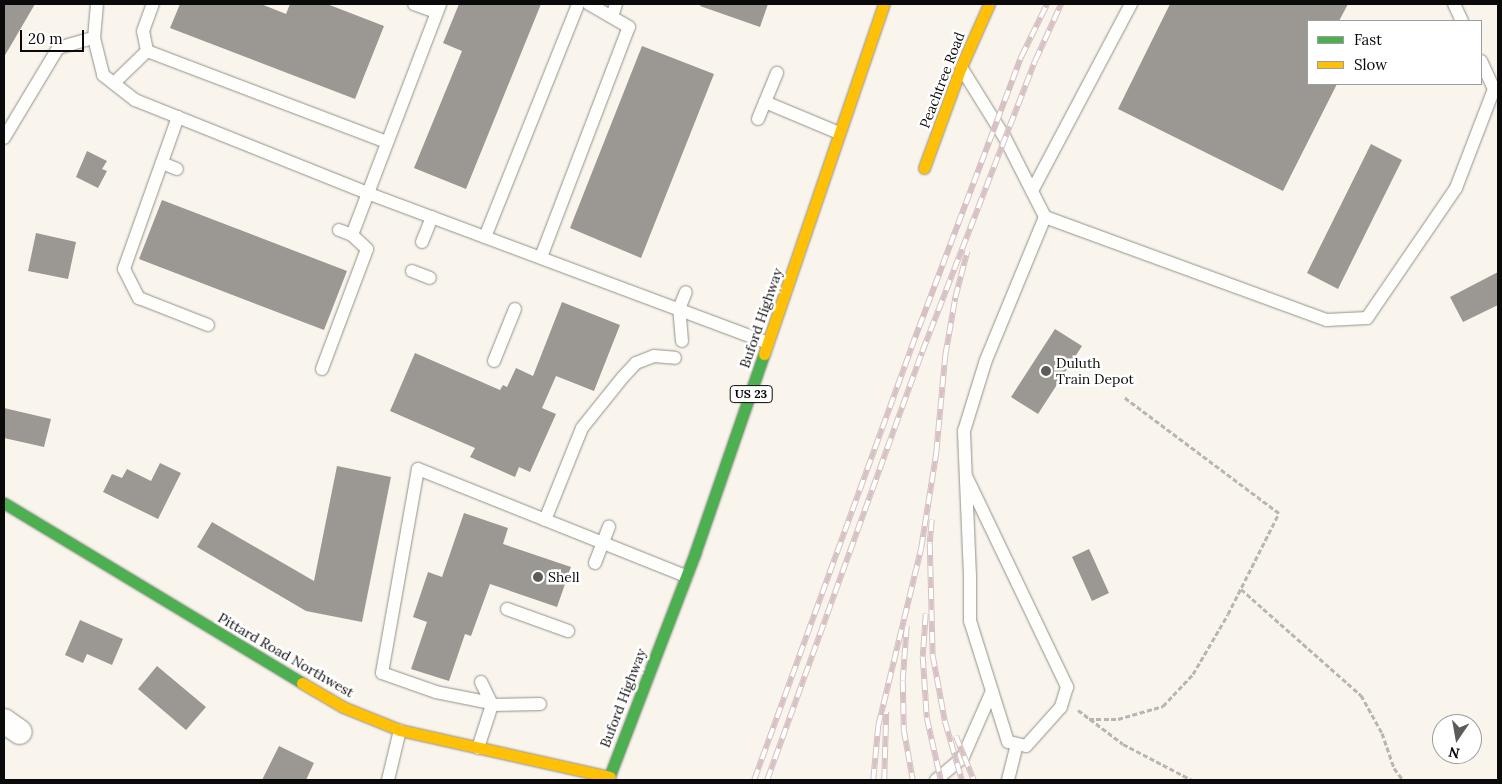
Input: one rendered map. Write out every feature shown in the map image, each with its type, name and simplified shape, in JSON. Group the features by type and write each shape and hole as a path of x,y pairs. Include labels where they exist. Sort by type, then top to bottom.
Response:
{"street":[{"name":"Buford Highway","path":"609,778 686,576 884,4"},
{"name":"Peachtree Road","path":"924,168 961,67 989,4"},
{"name":"Pittard Road Northwest","path":"4,502 238,646 343,707 400,730 609,778"}],"lane":[{"path":"97,4 94,38 104,76 135,100 367,193 768,343"},
{"path":"147,51 143,31 153,4"},
{"path":"352,235 438,8 414,4"},
{"path":"485,237 578,4"},
{"path":"541,258 630,27 589,4"},
{"path":"612,17 616,4"},
{"path":"1032,191 1131,4"},
{"path":"1454,4 1462,20"},
{"path":"4,138 58,48 94,38"},
{"path":"114,84 147,51"},
{"path":"147,51 386,142"},
{"path":"961,67 1005,138 1045,217 1327,320 1367,318 1456,188 1494,89 1482,62"},
{"path":"758,119 777,73"},
{"path":"765,102 840,133"},
{"path":"178,117 124,269 139,298 208,324"},
{"path":"162,163 177,169"},
{"path":"422,242 432,217"},
{"path":"966,478 1067,687 1061,707 1026,746 1008,742 970,621 964,431 986,360 1045,217"},
{"path":"322,369 368,249 352,235 339,230"},
{"path":"412,271 430,278"},
{"path":"682,341 679,309 686,292"},
{"path":"494,361 515,309"},
{"path":"545,520 582,428 636,362 654,356 675,358"},
{"path":"540,704 491,704 436,692 382,673 418,469 686,576"},
{"path":"595,563 609,527"},
{"path":"507,610 568,631"},
{"path":"478,748 491,704 481,682"},
{"path":"936,780 963,757 992,692"},
{"path":"388,780 400,730"},
{"path":"1008,780 1017,744"}],"path":[{"path":"1089,719 1118,719 1163,706 1193,674 1241,589 1279,513 1124,397"},
{"path":"1241,589 1361,695 1382,733 1394,768 1403,780"},
{"path":"1064,699 1123,744 1192,780"}],"building":[{"path":"4,4 35,4 4,57"},
{"path":"180,4 261,4 286,14 290,4 327,4 384,26 355,99 170,28"},
{"path":"459,4 541,4 466,189 414,168 462,51 443,43"},
{"path":"701,4 768,4 760,27 700,6"},
{"path":"1170,4 1348,4 1340,20 1307,20 1307,85 1336,85 1283,191 1118,109"},
{"path":"642,46 714,74 641,258 570,228"},
{"path":"1371,144 1402,160 1338,289 1307,273"},
{"path":"87,151 107,161 102,169 107,171 98,188 76,177"},
{"path":"162,200 347,271 324,330 139,259"},
{"path":"36,233 76,242 68,279 28,271"},
{"path":"1498,272 1498,305 1463,322 1450,297"},
{"path":"562,302 620,325 594,391 556,376 542,408 556,414 530,472 519,467 515,477 470,457 475,448 390,411 415,353 500,390 503,385 507,387 516,368 533,376"},
{"name":"Duluth Train Depot","path":"1055,329 1082,346 1038,414 1011,397"},
{"path":"4,408 51,419 44,447 4,438"},
{"path":"160,463 181,473 158,519 103,492 112,474 122,478 127,469 151,481"},
{"path":"337,466 391,477 362,622 306,611 197,547 212,522 314,581"},
{"path":"464,513 508,528 503,544 571,567 557,607 490,584 471,636 465,634 449,681 411,669 427,622 413,617 428,572 442,577"},
{"path":"1089,549 1109,593 1092,601 1072,557"},
{"path":"80,620 123,639 112,665 87,654 83,663 65,655"},
{"path":"157,666 206,707 186,730 138,689"},
{"path":"279,746 314,763 306,780 262,780"}],"railway":[{"path":"754,780 911,348 1021,57 1047,4"},
{"path":"767,780 922,352 1035,61 1061,4"},
{"path":"873,780 878,726 921,548 936,453 945,356 955,298 967,252"},
{"path":"932,520 930,544 933,656 945,721 962,780"},
{"path":"926,614 923,657 927,718 941,780"},
{"path":"907,626 903,681 904,730 913,780"},
{"path":"884,780 886,712"},
{"path":"956,736 974,780"}],"traffic: fast":[{"path":"608,780 695,553 764,354"},
{"path":"4,503 302,683"}],"traffic: slow":[{"path":"764,354 884,4"},
{"path":"924,168 961,67 989,4"},
{"path":"302,683 343,707 400,730 610,777"}],"place":[{"name":"Duluth Train Depot","path":"1046,371"},
{"name":"Shell","path":"538,577"}]}
